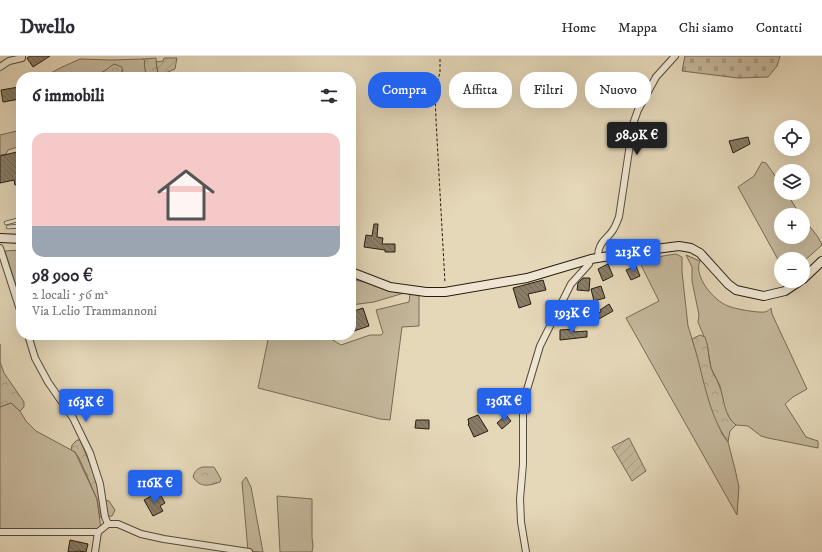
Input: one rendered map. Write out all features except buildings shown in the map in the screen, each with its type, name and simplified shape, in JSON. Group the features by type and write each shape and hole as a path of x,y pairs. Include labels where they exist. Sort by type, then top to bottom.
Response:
{"main road":[{"path":"0,238 16,239"},
{"path":"356,274 390,287 426,292 445,292 526,278 595,258 640,250 679,246 691,248 700,253 728,284 736,290 753,294 769,295 785,292 790,288"},
{"path":"810,272 822,261"}],"street":[{"path":"0,67 9,61 22,58 22,56"},
{"path":"526,552 521,522 520,499 523,464 523,403 540,346 571,284 595,258 601,243 614,229 619,217 633,124 638,110 656,77 675,56"},
{"path":"0,248 16,298"},
{"path":"30,340 36,358 48,382 73,418 90,453 100,484 105,517 108,524"},
{"path":"0,532 98,532 108,524 118,524 141,534 164,539 249,552"},
{"path":"95,552 98,532"}],"lane":[{"path":"6,223 16,220"},
{"path":"8,226 16,226"}],"path":[{"path":"440,59 440,72 435,93 445,267 445,292"}],"green space":[{"path":"685,56 780,56 777,66 768,77 738,78 682,71"},
{"path":"156,58 157,72 146,72 144,65 145,61 143,59"},
{"path":"164,58 177,58 175,69 168,72 158,72 156,62 163,61"},
{"path":"80,59 143,59 145,60 144,64 146,72 122,72 123,70 114,64 103,72 53,72"},
{"path":"114,64 122,67 122,72 103,72"},
{"path":"16,131 16,148 8,150 6,154 0,155 0,135"},
{"path":"762,162 766,163 774,174 774,200 791,200 796,208 774,208 774,244 810,244 810,227 822,245 810,256 810,252 774,252 738,187 754,176"},
{"path":"16,250 16,286 5,251"},
{"path":"676,254 682,257 682,272 688,326 706,389 722,434 728,442 735,469 739,487 737,515 626,318 659,301 640,263 663,256"},
{"path":"686,255 700,261 699,274 702,281 711,294 722,303 728,306 757,312 765,312 771,308 772,314 807,389 793,397 785,404 806,437 818,441 818,448 761,436 748,426 736,425 732,422 725,410 720,386 711,368 707,344 698,322 699,315 692,281 692,267"},
{"path":"356,280 405,291 404,293 374,302 356,304"},
{"path":"410,294 419,294 419,326 402,327 390,420 380,419 258,388 268,340 333,340 341,345 370,335 381,335 383,333 376,310 409,302"},
{"path":"700,335 705,337 711,368 721,390 726,412 736,425 730,431 728,442 721,431 710,405 692,339"},
{"path":"0,362 4,373 24,402 24,407 20,411 11,403 0,407"},
{"path":"11,403 20,411 26,421 36,431 75,452 97,499 101,529 0,529 0,407"},
{"path":"629,438 646,471 632,481 612,447"},
{"path":"77,440 80,440 105,500 109,501 115,510 112,516 100,517 97,499 79,458 75,452 71,450 72,445"},
{"path":"203,467 214,467 221,479 220,482 205,485 196,481 193,477 195,472 197,469"},
{"path":"246,477 251,487 263,552 248,551 242,482"},
{"path":"277,496 312,499 312,552 280,552"}]}
